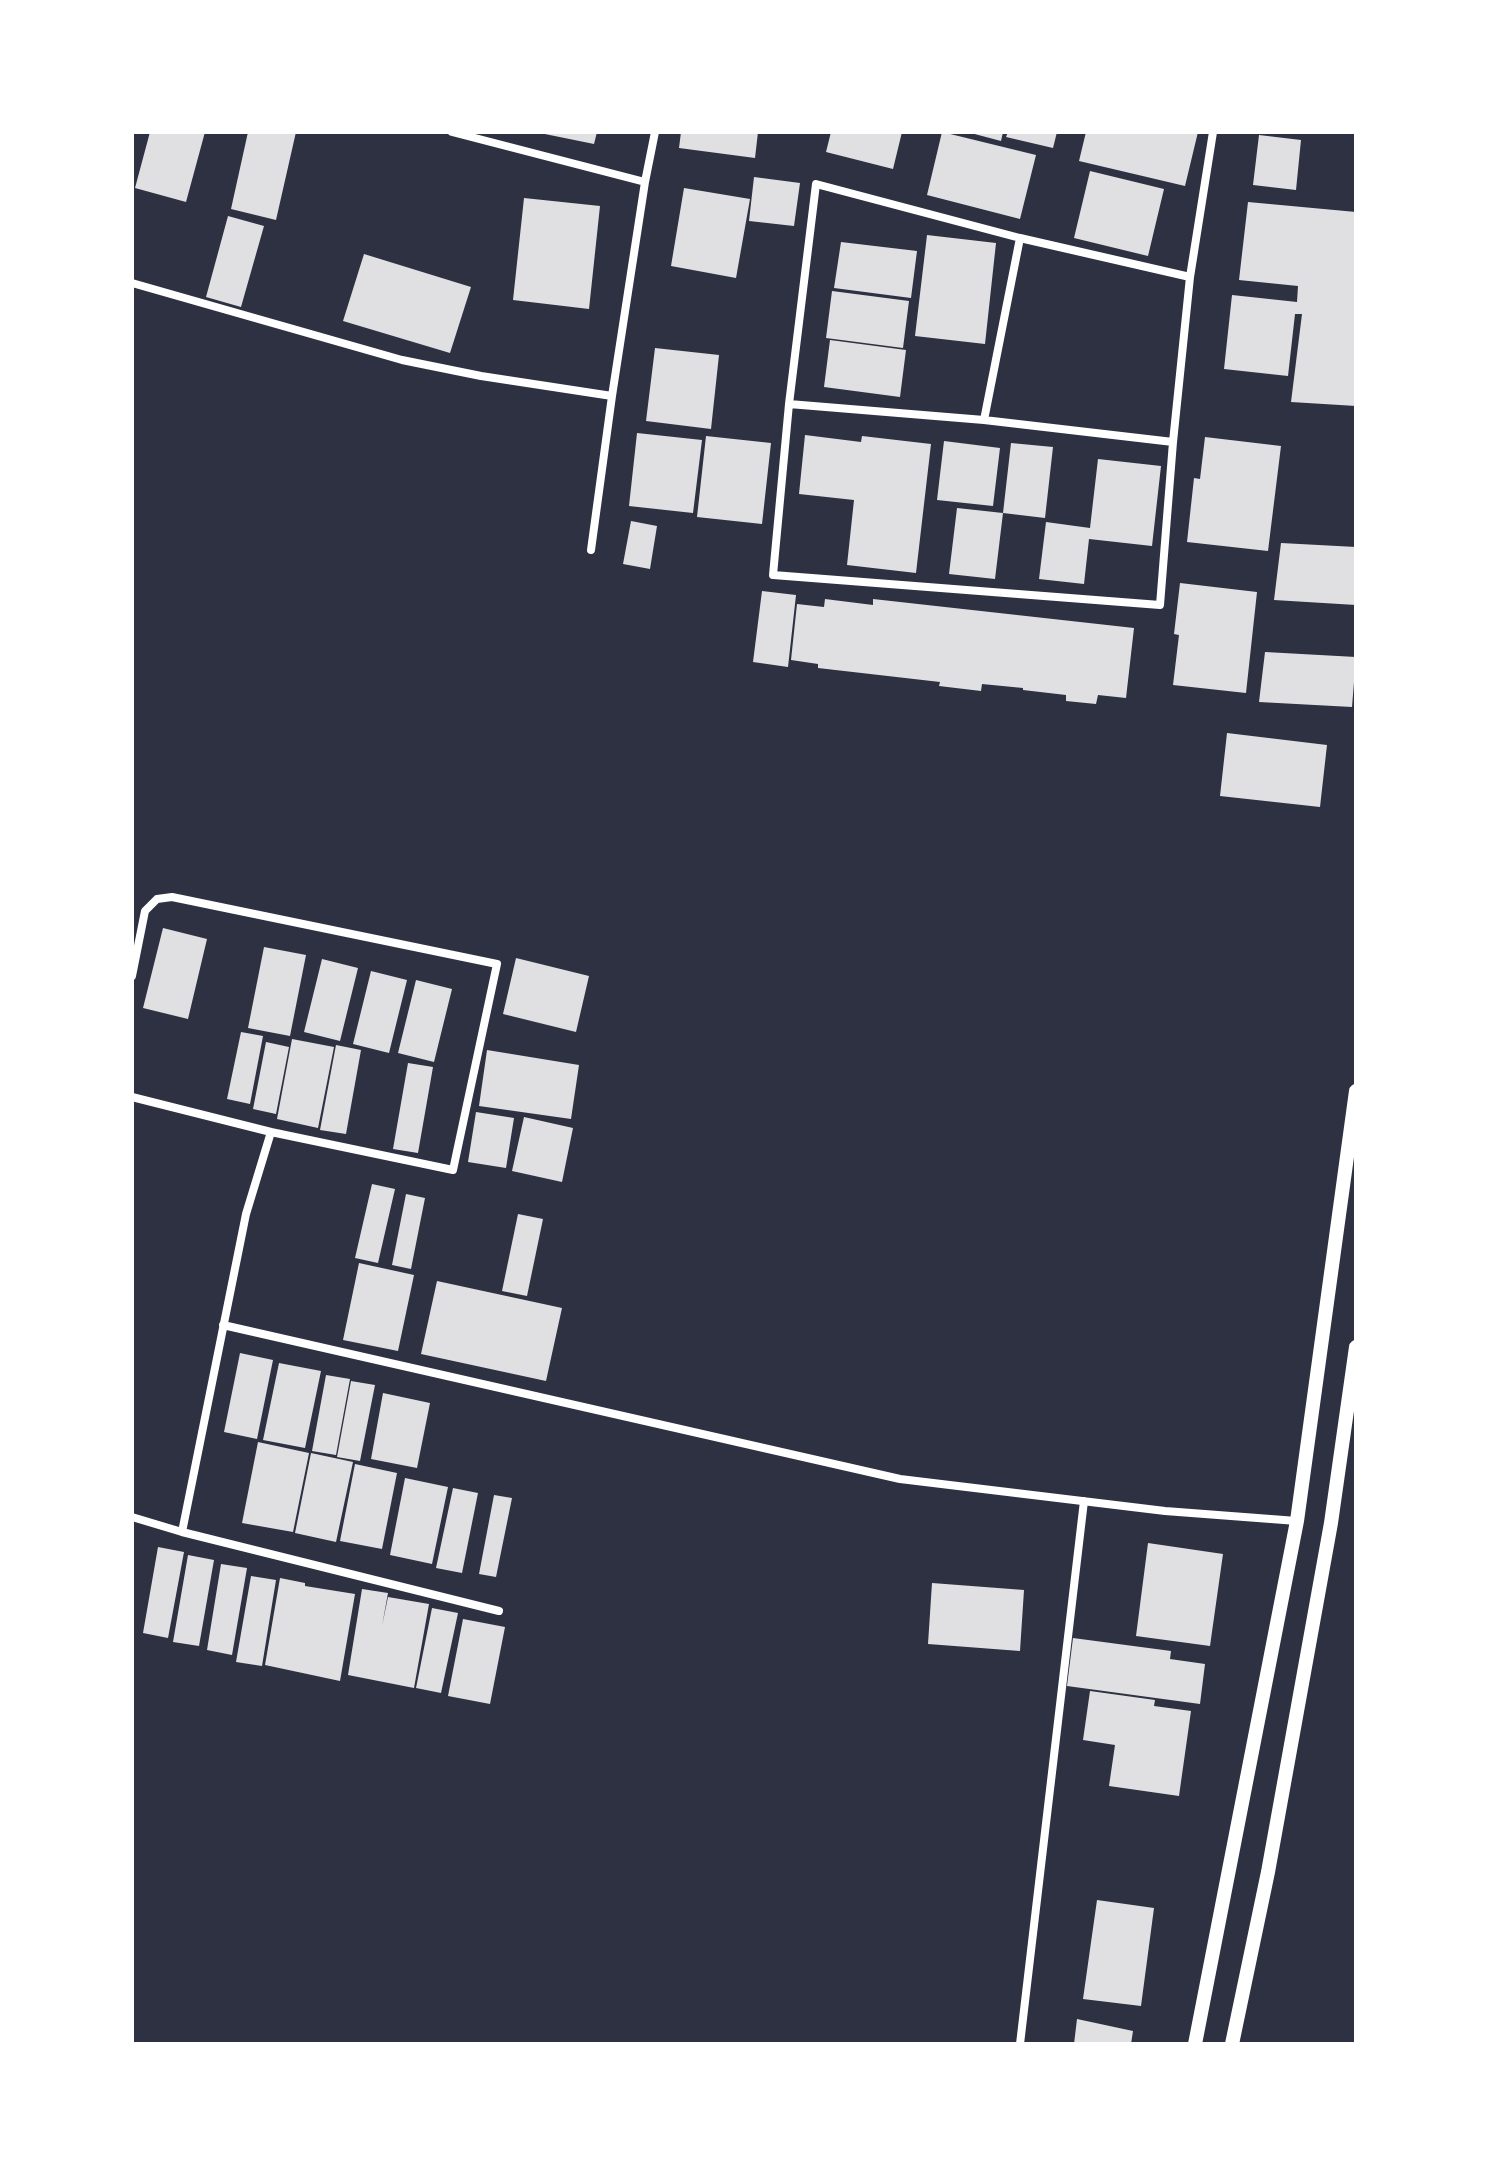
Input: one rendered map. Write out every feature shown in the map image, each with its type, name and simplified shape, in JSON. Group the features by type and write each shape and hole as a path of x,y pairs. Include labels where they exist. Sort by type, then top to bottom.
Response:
{"street":[{"path":"452,132 645,182"},
{"path":"591,550 612,396 655,132"},
{"path":"1190,277 1020,238 816,184 789,404 773,575 1160,605 1190,277 1213,132"},
{"path":"984,420 1020,238"},
{"path":"132,283 402,360 481,376 612,396"},
{"path":"789,404 984,420 1173,442"},
{"path":"132,976 145,911 157,899 172,897 497,964 453,1170 271,1132 132,1097"},
{"path":"1195,2044 1297,1521 1356,1091"},
{"path":"182,1532 246,1214 271,1132"},
{"path":"223,1325 900,1479 1165,1511 1297,1521"},
{"path":"1232,2044 1268,1872 1328,1538 1356,1347"},
{"path":"1020,2044 1084,1501"},
{"path":"132,1517 499,1611"}],"building":[{"path":"150,132 205,132 186,202 135,188"},
{"path":"248,132 296,132 276,220 231,209"},
{"path":"535,132 597,132 594,144"},
{"path":"681,132 758,132 755,158 679,148"},
{"path":"831,132 902,132 893,169 826,152"},
{"path":"942,132 1036,155 1020,219 927,195"},
{"path":"967,132 1003,132 1001,141"},
{"path":"1008,132 1057,132 1053,148 1006,137"},
{"path":"1086,132 1198,132 1185,186 1079,161"},
{"path":"1259,135 1301,140 1296,190 1253,185"},
{"path":"1090,171 1164,189 1148,256 1074,238"},
{"path":"754,177 800,183 794,226 749,221"},
{"path":"684,188 750,199 736,278 671,266"},
{"path":"524,198 600,206 589,309 513,300"},
{"path":"1248,202 1356,212 1356,406 1291,402 1302,314 1295,314 1288,376 1224,369 1232,295 1297,302 1298,286 1239,280"},
{"path":"228,216 264,226 241,307 206,297"},
{"path":"927,235 996,243 985,344 915,336"},
{"path":"841,242 917,251 911,298 834,288"},
{"path":"364,254 471,287 450,353 343,321"},
{"path":"832,291 909,301 903,348 826,338"},
{"path":"830,340 906,350 900,397 824,387"},
{"path":"655,348 719,355 711,429 646,421"},
{"path":"637,433 702,440 693,513 629,506"},
{"path":"805,435 861,442 862,436 931,444 916,573 847,565 854,500 799,494"},
{"path":"706,436 771,443 762,524 697,517"},
{"path":"1205,437 1281,446 1268,551 1187,542 1194,478 1200,479"},
{"path":"944,441 1000,448 993,506 937,500"},
{"path":"1011,443 1053,447 1045,518 1003,513"},
{"path":"1098,459 1161,466 1152,546 1089,539 1084,584 1039,579 1046,522 1090,528"},
{"path":"957,508 1003,513 995,579 949,574"},
{"path":"631,521 657,526 650,569 623,564"},
{"path":"1281,543 1356,547 1356,605 1274,600"},
{"path":"1180,583 1257,592 1246,693 1173,685 1179,635 1174,634"},
{"path":"762,591 796,595 788,667 753,662"},
{"path":"825,599 873,605 873,599 1134,628 1126,698 1098,695 1096,704 1066,701 1066,695 1023,688 982,684 981,691 939,686 940,682 818,668 818,664 791,660 797,604 824,607"},
{"path":"1265,652 1356,657 1352,707 1259,702"},
{"path":"1227,733 1327,745 1320,807 1220,796"},
{"path":"163,928 207,939 188,1019 143,1008"},
{"path":"264,947 306,955 290,1036 248,1028"},
{"path":"516,958 589,976 576,1032 503,1014"},
{"path":"322,959 358,968 340,1041 304,1032"},
{"path":"371,971 407,980 389,1053 353,1044"},
{"path":"416,980 452,989 434,1062 398,1053"},
{"path":"241,1032 263,1036 250,1104 227,1099"},
{"path":"292,1039 334,1047 318,1128 277,1119"},
{"path":"266,1042 289,1047 276,1114 253,1109"},
{"path":"336,1045 361,1050 346,1134 320,1130"},
{"path":"487,1050 579,1065 571,1119 479,1106"},
{"path":"408,1063 433,1067 418,1153 393,1149"},
{"path":"476,1112 514,1118 506,1168 468,1162"},
{"path":"524,1117 573,1128 562,1182 512,1171"},
{"path":"372,1184 395,1189 378,1263 355,1258"},
{"path":"406,1194 425,1198 411,1269 392,1265"},
{"path":"518,1214 543,1219 527,1296 502,1291"},
{"path":"359,1263 414,1275 398,1351 343,1340"},
{"path":"437,1281 562,1308 546,1381 421,1354"},
{"path":"240,1353 273,1360 257,1439 224,1432"},
{"path":"279,1363 321,1371 305,1448 263,1440"},
{"path":"326,1375 350,1379 336,1455 312,1451"},
{"path":"351,1381 375,1385 360,1461 337,1457"},
{"path":"383,1393 430,1403 417,1468 371,1459"},
{"path":"258,1442 309,1453 293,1532 242,1523"},
{"path":"311,1453 353,1462 336,1542 295,1533"},
{"path":"355,1464 397,1473 382,1549 340,1541"},
{"path":"405,1478 448,1487 432,1564 390,1555"},
{"path":"453,1488 478,1493 462,1573 436,1568"},
{"path":"494,1495 512,1498 496,1577 479,1574"},
{"path":"1148,1543 1223,1554 1210,1646 1136,1636"},
{"path":"158,1547 184,1552 168,1638 143,1633"},
{"path":"188,1555 214,1560 199,1646 173,1642"},
{"path":"221,1564 247,1568 232,1655 207,1650"},
{"path":"251,1576 276,1580 262,1666 236,1662"},
{"path":"280,1578 305,1583 305,1586 355,1594 340,1681 265,1665"},
{"path":"932,1583 1024,1590 1020,1651 928,1644"},
{"path":"362,1589 388,1593 382,1626 388,1597 429,1604 414,1688 348,1675"},
{"path":"432,1608 458,1613 441,1693 416,1688"},
{"path":"463,1619 505,1627 490,1704 448,1696"},
{"path":"1073,1638 1171,1651 1170,1659 1205,1664 1200,1704 1067,1686"},
{"path":"1090,1691 1155,1700 1154,1706 1191,1711 1179,1796 1109,1786 1115,1745 1083,1740"},
{"path":"1097,1900 1154,1908 1141,2006 1083,1999"},
{"path":"1077,2019 1133,2031 1131,2044 1074,2044"}]}
